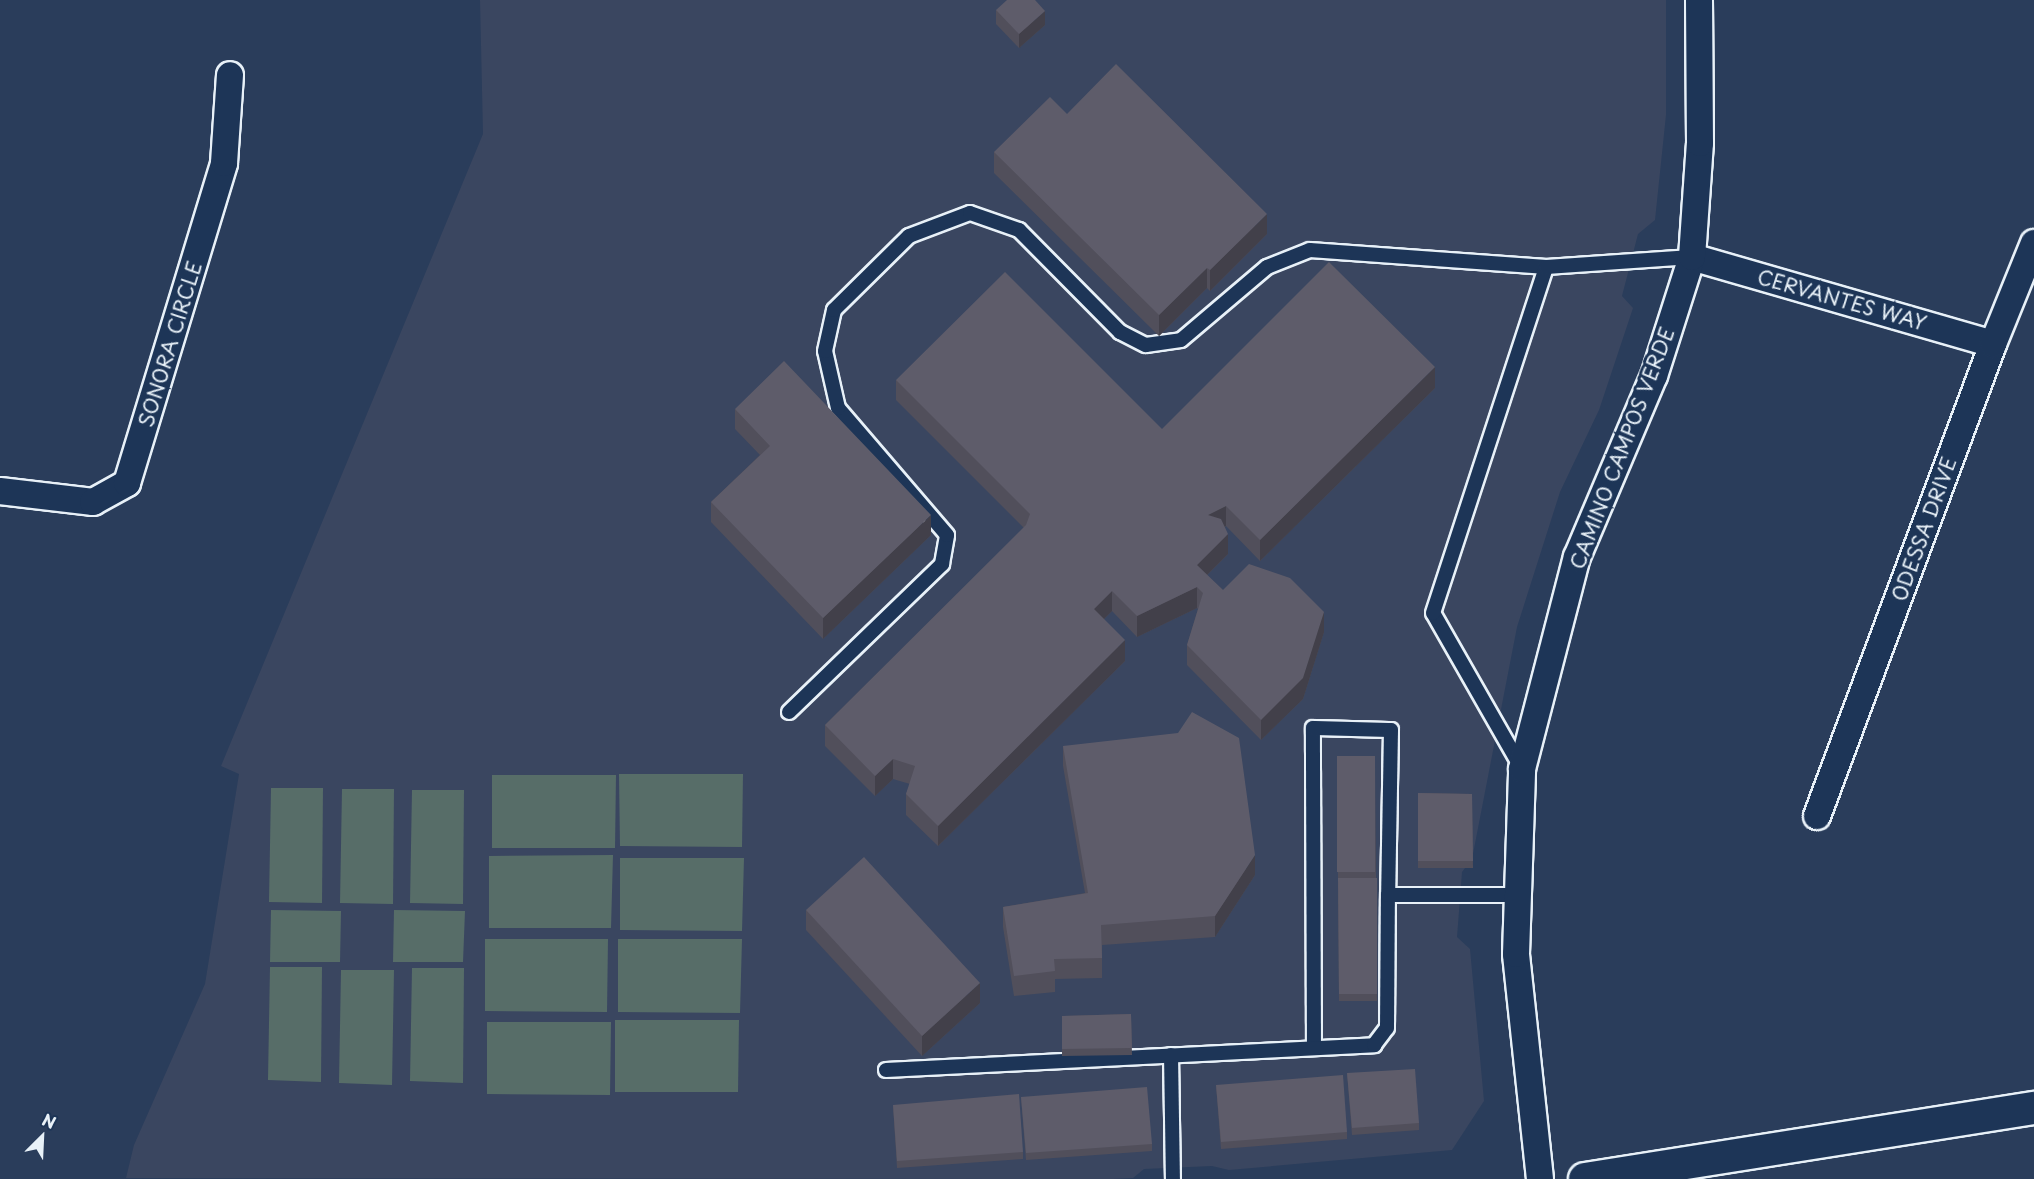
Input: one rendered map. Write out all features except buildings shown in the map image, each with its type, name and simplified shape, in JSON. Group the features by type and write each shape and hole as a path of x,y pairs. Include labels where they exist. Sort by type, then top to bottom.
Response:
{"street":[{"name":"CAMINO CAMPOS VERDE","path":"1540,1179 1516,954 1522,769 1577,557 1654,376 1692,257 1700,143 1699,0"},
{"name":"SONORA CIRCLE","path":"0,491 93,502 127,483 224,163 230,75"},
{"name":"ODESSA DRIVE","path":"1817,816 1993,344 2034,243"},
{"name":"CERVANTES WAY","path":"1692,257 1993,344"},
{"path":"1585,1179 2034,1108"}],"lane":[{"path":"789,712 942,564 947,535 838,408 825,351 834,310 909,236 970,213 1019,230 1120,332 1146,345 1181,340 1267,267 1310,250 1546,267 1692,257"},
{"path":"1522,769 1433,613 1546,267"},
{"path":"886,1070 1374,1045 1388,1028 1390,730 1313,728 1314,1047"},
{"path":"1388,895 1518,895"},
{"path":"1171,1055 1173,1179"}],"shaded area":[{"path":"480,0 1666,0 1666,115 1655,220 1638,234 1622,296 1633,308 1599,410 1560,492 1517,627 1472,859 1462,872 1457,937 1470,949 1484,1101 1452,1150 1229,1170 1212,1166 1144,1169 1133,1178 1113,1179 126,1178 134,1145 205,984 239,774 221,766 483,134"}],"green space":[{"path":"619,774 743,774 742,847 620,846"},
{"path":"492,775 616,775 615,848 492,848"},
{"path":"271,788 323,788 322,903 269,902"},
{"path":"342,789 394,789 393,904 340,903"},
{"path":"412,790 464,790 463,904 410,903"},
{"path":"613,855 611,928 489,928 489,856"},
{"path":"620,858 744,858 742,931 620,930"},
{"path":"271,910 341,911 340,962 270,962"},
{"path":"394,910 465,911 463,962 393,962"},
{"path":"485,939 608,939 607,1012 485,1011"},
{"path":"618,939 742,939 740,1013 618,1012"},
{"path":"270,967 322,967 321,1082 268,1080"},
{"path":"412,968 464,968 463,1083 410,1081"},
{"path":"341,970 394,970 392,1085 339,1083"},
{"path":"615,1020 739,1020 738,1092 615,1092"},
{"path":"487,1022 611,1022 610,1095 487,1094"}]}
